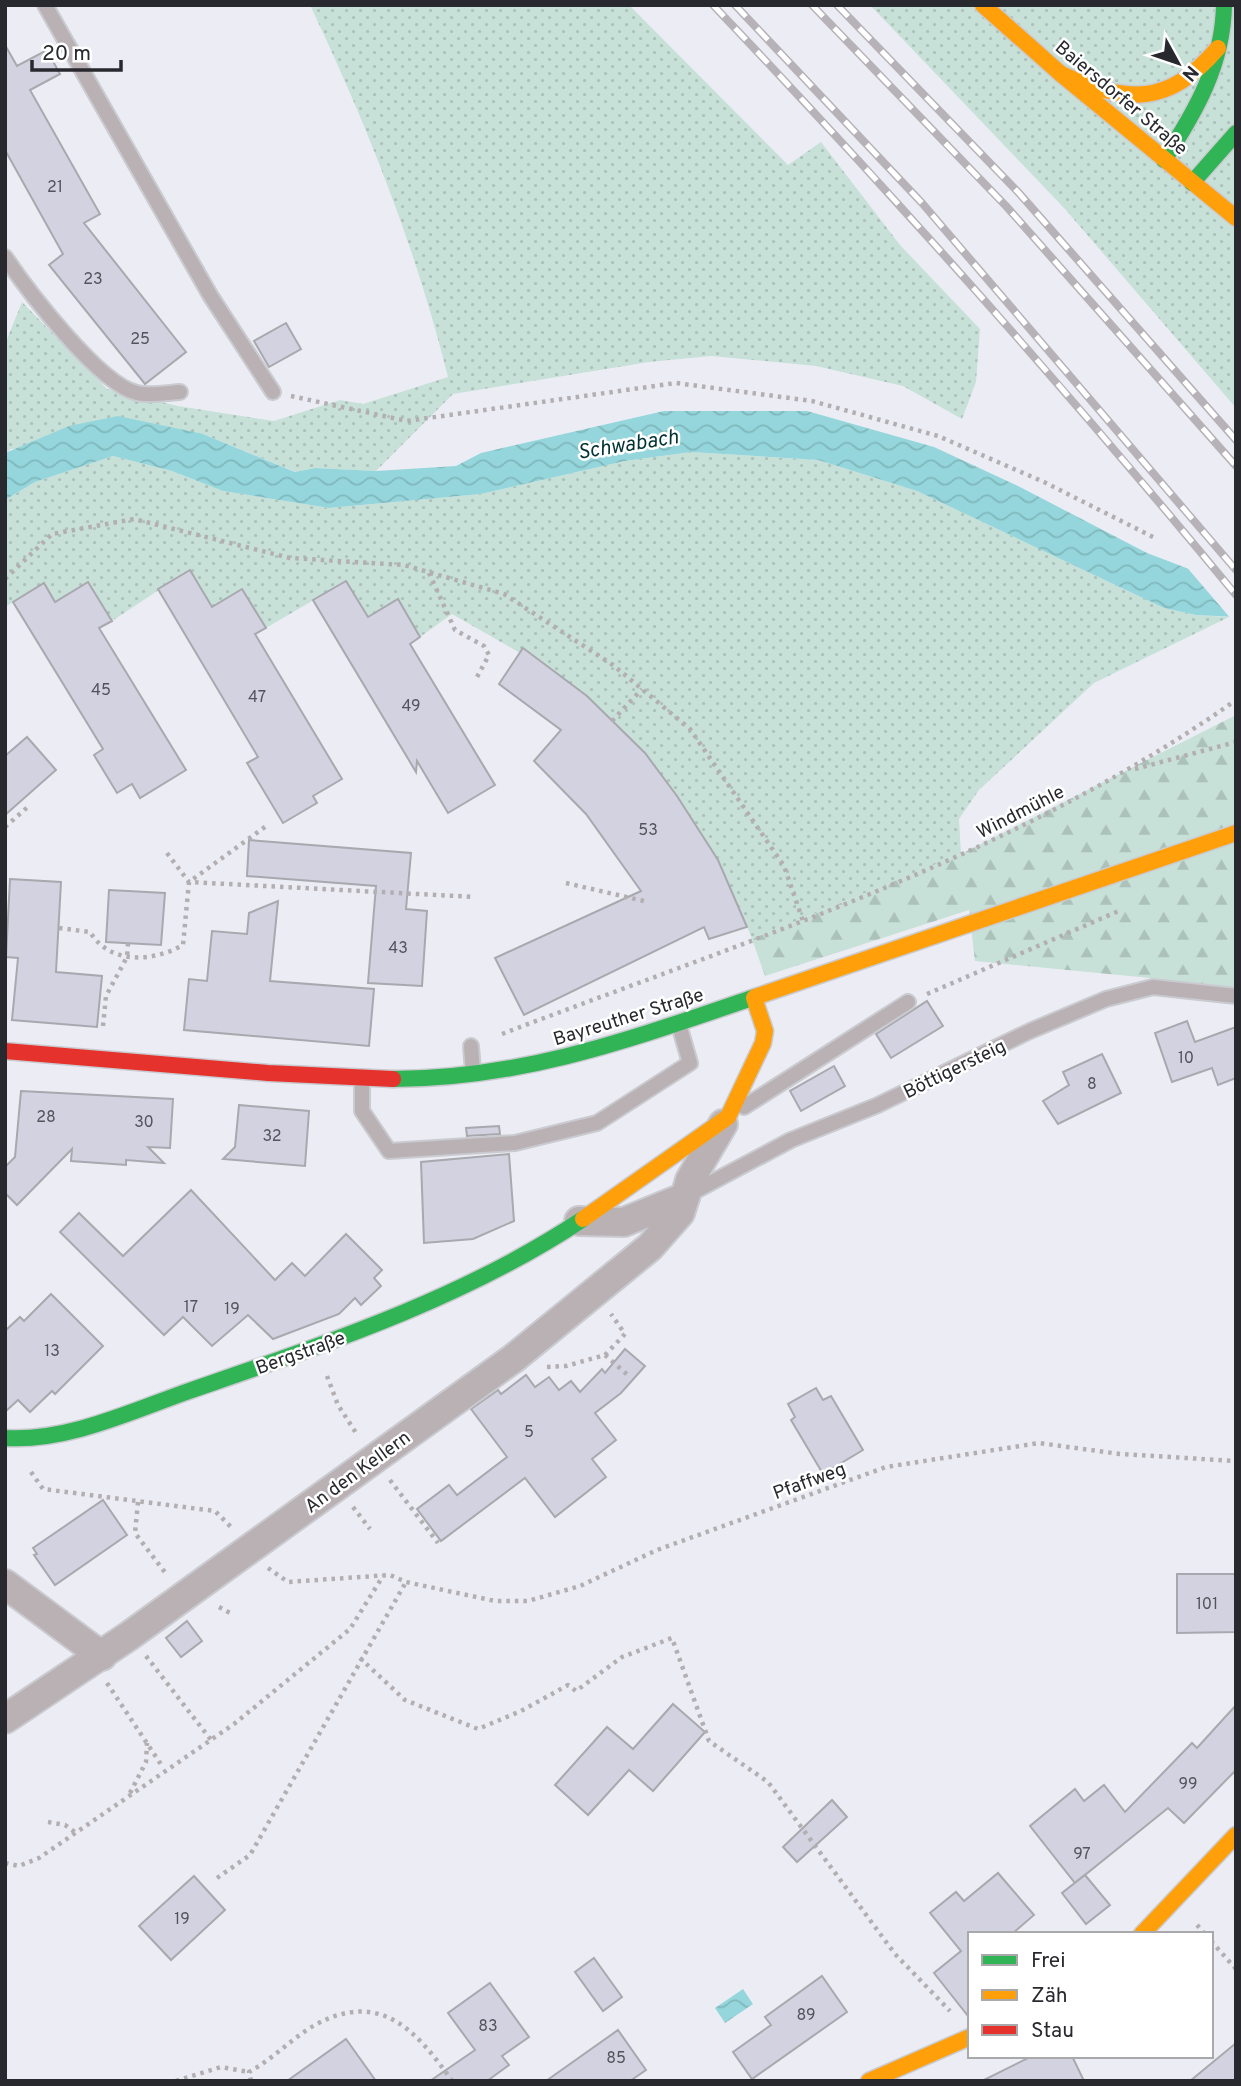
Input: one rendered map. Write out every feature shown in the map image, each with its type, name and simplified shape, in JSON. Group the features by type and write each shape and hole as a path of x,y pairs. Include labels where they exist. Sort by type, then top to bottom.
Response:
{"main road":[{"name":"Baiersdorfer Straße","path":"983,5 1061,74 1236,218"},
{"path":"1164,160 1204,94 1223,33 1224,5"},
{"path":"1061,74 1118,94 1144,94 1169,89 1191,76 1218,48"},
{"path":"1192,183 1236,132"},
{"name":"Bayreuther Straße","path":"5,1051 362,1080 473,1075 568,1059 1236,833"},
{"path":"579,1221 728,1116 763,1043 765,1031 754,998"},
{"name":"Bergstraße","path":"5,1438 21,1439 92,1425 308,1350 453,1293 579,1221"},
{"path":"1144,1932 1236,1835"},
{"path":"869,2081 968,2038"}],"street":[{"path":"684,1196 690,1180 728,1116"},
{"name":"Böttigersteig","path":"579,1221 624,1222 684,1196"},
{"name":"An den Kellern","path":"5,1720 98,1659 516,1356 650,1247 680,1213 684,1196"},
{"path":"5,1584 98,1659"}],"lane":[{"path":"45,5 210,295 273,392"},
{"path":"5,257 30,293 115,384 138,394 180,393"},
{"name":"Böttigersteig","path":"684,1196 791,1140 878,1105 1030,1031 1106,999 1153,987 1236,996"},
{"path":"728,1116 908,1002"},
{"path":"362,1080 362,1111 389,1151 515,1143 597,1123 690,1063 678,1023"},
{"path":"471,1046 473,1075"}],"path":[{"path":"273,392 407,421 538,405 676,383 812,401 938,436 1044,482 1155,538"},
{"path":"5,579 52,534 134,519 290,558 404,565 504,594 613,665 690,730 784,866 803,921"},
{"path":"429,572 455,630 484,646 489,655 477,677"},
{"path":"612,721 642,689"},
{"name":"Windmühle","path":"471,1046 803,921 948,863 1130,770 1236,701"},
{"path":"1130,770 1236,742"},
{"path":"5,827 30,804"},
{"path":"189,882 269,824"},
{"path":"59,928 90,932 107,952 127,957 163,956 183,945 189,882 167,853"},
{"path":"189,882 475,897"},
{"path":"566,883 648,902"},
{"path":"908,1002 1100,920"},
{"path":"100,1059 106,996 127,957 128,943"},
{"path":"516,1356 537,1366 554,1367 605,1355 625,1334 603,1306"},
{"path":"605,1355 631,1377"},
{"path":"333,1391 338,1405 374,1459 438,1543"},
{"name":"Pfaffweg","path":"276,1574 288,1582 390,1574 406,1581 495,1601 528,1601 580,1586 657,1550 886,1467 1039,1443 1120,1454 1236,1461"},
{"path":"36,1482 43,1489 215,1511 251,1548"},
{"path":"350,1502 370,1529"},
{"path":"138,1503 135,1533 185,1596"},
{"path":"5,1863 19,1866 39,1858 211,1740 350,1629 383,1575"},
{"path":"217,1878 250,1855 406,1581"},
{"path":"129,1636 211,1740"},
{"path":"360,1658 405,1700 478,1729 521,1711 568,1685 576,1691 622,1657 672,1638 709,1741 768,1782 895,1954 951,2012"},
{"path":"98,1659 162,1766"},
{"path":"128,1797 146,1762 146,1742"},
{"path":"48,1822 65,1825 76,1833"},
{"path":"1213,1943 1236,1969"},
{"path":"176,2081 221,2067 249,2073 313,2026 331,2017 360,2012 382,2014 407,2028 432,2052 452,2081"},
{"path":"249,2073 251,2081"}],"green space":[{"path":"310,5 629,5 788,165 821,142 900,245 980,329 976,382 962,419 903,386 816,366 711,356 649,362 453,394 376,471 315,468 296,472 203,434 11,449 5,453 5,344 22,302 107,389 178,406 274,421 340,400 363,404 448,377 421,281 388,188"},
{"path":"870,5 1236,5 1236,408 1065,209"},
{"path":"691,452 818,460 917,491 1164,608 1196,615 1229,617 1094,683 979,790 959,819 961,854 752,939 733,893 688,812 631,741 599,709 524,648 520,653 452,614 420,637 398,600 368,617 346,581 266,628 242,589 212,607 189,570 112,621 55,602 44,583 5,607 5,500 35,482 113,456 172,471 223,491 329,508 481,494 625,461"},
{"path":"1236,715 1236,993 1160,979 975,961 969,910 765,976 752,939 961,854"}],"water":[{"name":"Schwabach","path":"664,411 807,411 934,447 1020,487 1147,553 1189,569 1236,617 1196,615 1164,608 917,491 818,460 691,452 625,461 481,494 329,508 223,491 172,471 113,456 35,482 5,500 5,453 69,426 118,416 203,434 295,472 315,468 376,471 456,466 481,453"},
{"path":"743,1989 753,2004 725,2023 715,2008"}],"pier":[{"path":"1184,564 1236,572 1236,620 1232,620"}],"building":[{"path":"5,45 17,66 47,50 60,74 30,90 100,214 84,223 186,352 145,384 49,265 63,254 5,150"},
{"path":"286,323 301,349 269,367 254,341"},
{"path":"190,570 212,607 242,589 266,628 255,634 342,779 313,796 317,803 283,823 247,763 258,757 158,589"},
{"path":"346,581 368,617 398,599 420,637 410,644 495,785 448,813 417,761 416,772 313,600"},
{"path":"88,582 112,621 99,628 186,770 140,798 132,784 117,793 94,755 103,749 13,602 44,583 55,602"},
{"path":"523,648 587,696 645,753 677,796 718,860 747,927 709,939 704,927 524,1015 495,958 641,891 586,814 534,761 561,730 499,684"},
{"path":"27,737 56,770 5,815 5,756"},
{"path":"249,840 411,853 406,909 427,911 422,986 368,983 376,886 247,876"},
{"path":"10,879 61,882 56,972 102,976 97,1027 12,1020 18,958 6,957"},
{"path":"109,890 165,893 161,945 106,942"},
{"path":"278,901 270,981 374,989 369,1046 184,1030 189,979 207,981 212,931 247,934 249,913"},
{"path":"927,1001 943,1026 891,1058 876,1034"},
{"path":"1187,1021 1195,1042 1236,1027 1236,1078 1218,1085 1212,1068 1172,1082 1155,1033"},
{"path":"1102,1054 1121,1093 1058,1124 1043,1101 1069,1085 1063,1072"},
{"path":"834,1066 845,1086 801,1111 790,1091"},
{"path":"21,1091 173,1099 170,1148 148,1147 164,1163 126,1160 126,1165 71,1161 72,1149 17,1205 5,1193 5,1167 15,1157"},
{"path":"239,1105 309,1111 305,1166 223,1159 235,1147"},
{"path":"499,1126 500,1134 467,1136 466,1128"},
{"path":"509,1154 514,1221 473,1239 424,1243 421,1162"},
{"path":"191,1190 275,1280 292,1263 305,1276 346,1234 382,1270 374,1278 381,1286 361,1305 355,1298 339,1314 273,1339 248,1315 212,1346 183,1317 164,1335 60,1232 79,1213 123,1256"},
{"path":"51,1294 103,1346 55,1394 52,1391 30,1412 18,1400 5,1412 5,1331 20,1317 24,1321"},
{"path":"625,1349 645,1366 621,1393 595,1413 616,1440 592,1459 606,1477 555,1517 525,1478 441,1541 417,1509 449,1485 457,1495 507,1457 471,1409 498,1390 501,1394 526,1375 535,1387 549,1377 559,1390 571,1381 580,1392 602,1369 605,1373"},
{"path":"816,1388 823,1400 831,1396 863,1450 823,1474 791,1420 795,1417 788,1404"},
{"path":"103,1500 127,1535 55,1585 34,1555 37,1554 33,1548"},
{"path":"1177,1574 1236,1574 1236,1632 1177,1633"},
{"path":"187,1621 202,1641 181,1657 166,1638"},
{"path":"673,1704 705,1732 653,1791 629,1770 588,1815 555,1785 607,1727 633,1749"},
{"path":"1236,1705 1236,1770 1184,1823 1168,1808 1075,1883 1030,1826 1075,1789 1084,1801 1104,1785 1125,1812 1192,1743 1197,1748"},
{"path":"832,1800 847,1817 797,1862 783,1847"},
{"path":"998,1873 1034,1915 1014,1932 968,1932 968,2016 934,1973 961,1951 930,1913 956,1892 964,1901"},
{"path":"1085,1875 1110,1905 1086,1924 1062,1893"},
{"path":"194,1876 225,1910 171,1960 139,1926"},
{"path":"594,1958 622,1997 603,2011 575,1972"},
{"path":"822,1976 847,2012 752,2079 733,2052 771,2025 765,2017"},
{"path":"490,1983 529,2037 502,2056 509,2065 487,2081 430,2081 475,2050 448,2013"},
{"path":"618,2030 646,2070 630,2081 546,2081"},
{"path":"346,2039 376,2081 287,2081"},
{"path":"1236,2043 1236,2081 1190,2081"},
{"path":"1028,2058 1073,2058 1084,2081 982,2081"}],"railway":[{"path":"713,5 980,295 1236,595"},
{"path":"735,5 922,203 1236,570"},
{"path":"812,5 1006,206 1236,466"},
{"path":"837,5 1018,192 1236,440"}],"traffic: fast":[{"path":"1164,160 1206,86 1219,47 1224,5"},
{"path":"1192,183 1236,133"},
{"path":"393,1079 441,1077 533,1064 622,1041 755,997"},
{"path":"5,1438 52,1435 99,1424 342,1337 490,1273 583,1219"}],"traffic: slow":[{"path":"983,5 1061,74 1236,218"},
{"path":"1061,74 1107,90 1146,94 1164,90 1182,81 1218,48"},
{"path":"755,997 1236,833"},
{"path":"583,1219 728,1117 763,1043 765,1031 754,998"},
{"path":"1144,1932 1236,1835"},
{"path":"869,2081 968,2038"}],"traffic: jam":[{"path":"5,1051 268,1073 393,1079"}]}
